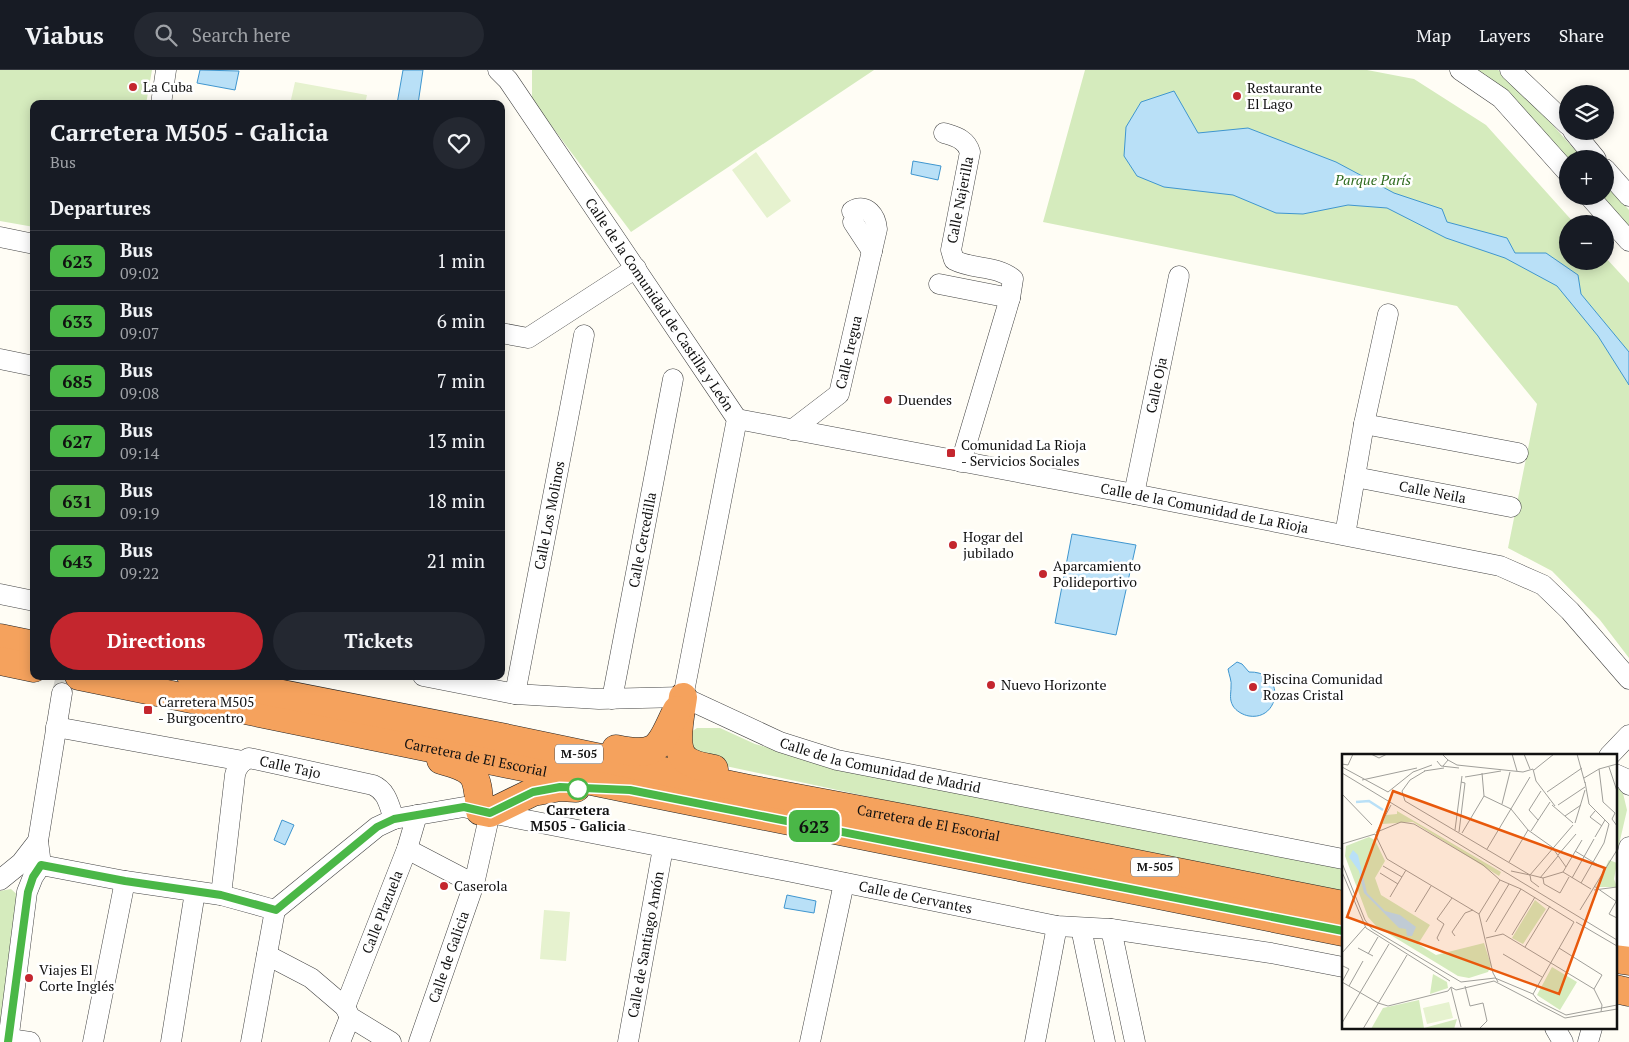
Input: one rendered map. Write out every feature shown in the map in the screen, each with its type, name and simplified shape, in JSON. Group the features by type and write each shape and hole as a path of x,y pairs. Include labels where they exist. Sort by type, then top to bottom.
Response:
{"highway":[{"path":"0,638 30,644"},
{"path":"0,662 30,667"},
{"name":"Carretera de El Escorial","path":"211,680 749,789 1342,904"},
{"name":"Carretera de El Escorial","path":"70,684 292,720 630,790 1342,932"},
{"name":"M-505","path":"368,712 441,716 637,753 655,748 663,739 683,697"},
{"name":"M-505","path":"683,697 678,738 679,752 685,760 694,764 967,830"},
{"path":"292,720 459,765 470,772 477,783 485,812"},
{"name":"M-505","path":"485,812 533,792 560,787 630,790"},
{"path":"1616,987 1629,988"},
{"path":"1616,987 1629,992"}],"street":[{"path":"162,100 166,70"},
{"path":"1460,70 1501,98 1559,163"},
{"path":"1510,70 1559,116"},
{"name":"Calle de la Comunidad de Castilla y León","path":"504,73 737,419 683,697"},
{"name":"Calle Najerilla","path":"944,133 960,138 968,145 970,152 951,250 954,260 962,264 1005,272 1013,279 1010,298 961,462"},
{"path":"1580,140 1589,150"},
{"path":"1614,179 1629,196"},
{"path":"1596,205 1629,242"},
{"name":"Calle Iregua","path":"792,430 839,394 877,230 876,220 871,212 863,208 856,209 853,217"},
{"path":"0,238 30,243"},
{"path":"505,334 528,338 636,268"},
{"name":"Calle Oja","path":"1134,494 1179,276"},
{"path":"940,284 1010,298"},
{"path":"1345,535 1364,424 1388,314"},
{"name":"Calle Los Molinos","path":"515,694 584,335"},
{"path":"0,359 30,365"},
{"name":"Calle Cercedilla","path":"612,700 673,378"},
{"name":"Calle de la Comunidad de La Rioja","path":"737,419 1500,566 1543,585 1570,611 1629,678"},
{"path":"1364,424 1518,453"},
{"name":"Calle Neila","path":"1355,478 1511,507"},
{"path":"0,594 30,600"},
{"name":"Calle de la Comunidad de Madrid","path":"443,680 515,694 612,700 683,697 722,717 780,742 837,760 1342,859"},
{"path":"30,1042 8,1040 28,892 33,877 41,865 38,842 56,727 70,684"},
{"path":"56,727 243,761"},
{"path":"1611,754 1629,735"},
{"path":"1616,760 1629,754"},
{"name":"Calle Tajo","path":"221,895 235,775 237,767 249,758 373,785 381,789 394,819"},
{"path":"1616,774 1624,778 1629,785"},
{"name":"Calle de Cervantes","path":"276,910 377,827 394,819 464,807 1056,926 1111,928 1271,953 1342,967"},
{"name":"Calle de Galicia","path":"419,1042 474,884 485,812"},
{"name":"Calle Plazuela","path":"340,1042 347,1012 407,849 417,814"},
{"path":"28,892 2,875 22,863 38,842"},
{"path":"1616,907 1629,847"},
{"name":"Calle de Santiago Amón","path":"628,1042 663,848"},
{"path":"407,849 474,884"},
{"path":"41,865 125,881 221,895 276,910 250,1042"},
{"path":"92,1042 125,881"},
{"path":"810,1042 844,883"},
{"path":"171,1042 195,892"},
{"path":"1622,953 1629,905"},
{"path":"1035,1042 1056,926"},
{"path":"1081,928 1105,1042"},
{"path":"1111,928 1135,1042"},
{"path":"267,955 311,978 347,1012 391,1042"},
{"path":"1556,1030 1563,1042"}],"green space":[{"path":"0,70 152,70 147,100 30,100 30,226 0,221"},
{"path":"532,70 874,70 631,232 532,100"},
{"name":"Parque París","path":"1085,70 1367,70 1414,79 1486,125 1567,215 1559,215 1559,270 1614,270 1614,267 1629,283 1629,658 1600,620 1552,571 1508,548 1537,404 1457,306 1043,222"},
{"path":"1478,70 1498,70 1515,83 1559,132 1559,140 1566,140 1575,150 1560,150 1504,90"},
{"path":"295,82 367,95 366,100 291,100"},
{"path":"756,152 791,201 767,218 732,170"},
{"path":"1614,193 1629,210 1629,229 1608,205 1614,205"},
{"path":"697,728 720,728 755,744 829,764 1342,867 1342,895 967,818 693,759 685,736"},
{"path":"1616,787 1622,789 1627,810 1616,858"},
{"path":"11,889 23,900 0,1042 0,891"},
{"path":"544,910 570,912 566,961 540,959"}],"water":[{"path":"200,70 239,71 235,90 197,83"},
{"path":"403,70 423,70 419,100 398,100"},
{"path":"1174,91 1198,133 1248,128 1336,162 1394,193 1442,209 1447,222 1507,238 1515,253 1546,253 1559,262 1559,270 1571,270 1578,275 1581,294 1629,352 1629,385 1598,336 1557,286 1505,258 1446,238 1387,208 1348,205 1303,214 1276,213 1233,195 1164,187 1137,176 1124,156 1126,127 1141,102"},
{"path":"913,161 941,166 938,180 911,174"},
{"path":"1072,534 1136,545 1116,635 1055,623"},
{"name":"Piscina Comunidad Rozas Cristal","path":"1237,662 1242,664 1249,672 1261,674 1269,679 1274,687 1275,696 1273,704 1259,716 1244,715 1233,706 1230,696 1231,683 1228,669"},
{"path":"282,820 294,825 285,845 274,840"},
{"path":"787,895 816,901 814,913 784,908"}],"tunnel":[{"path":"62,693 65,680"}],"bus line":[{"name":"623","path":"8,1042 28,892 33,877 41,865 125,881 221,895 276,910 377,827 394,819 464,807 490,813 533,792 560,787 630,790 1342,931"}],"place":[{"name":"La Cuba","path":"133,87"},
{"name":"Restaurante El Lago","path":"1237,96"},
{"name":"Duendes","path":"888,400"},
{"name":"Comunidad La Rioja - Servicios Sociales","path":"951,453"},
{"name":"Hogar del jubilado","path":"953,545"},
{"name":"Aparcamiento Polideportivo","path":"1043,574"},
{"name":"Nuevo Horizonte","path":"991,685"},
{"name":"Piscina Comunidad Rozas Cristal","path":"1253,687"},
{"name":"Carretera M505 - Burgocentro","path":"148,710"},
{"name":"Carretera M505 - Galicia","path":"578,789"},
{"name":"Caserola","path":"444,886"},
{"name":"Viajes El Corte Inglés","path":"29,978"}]}
